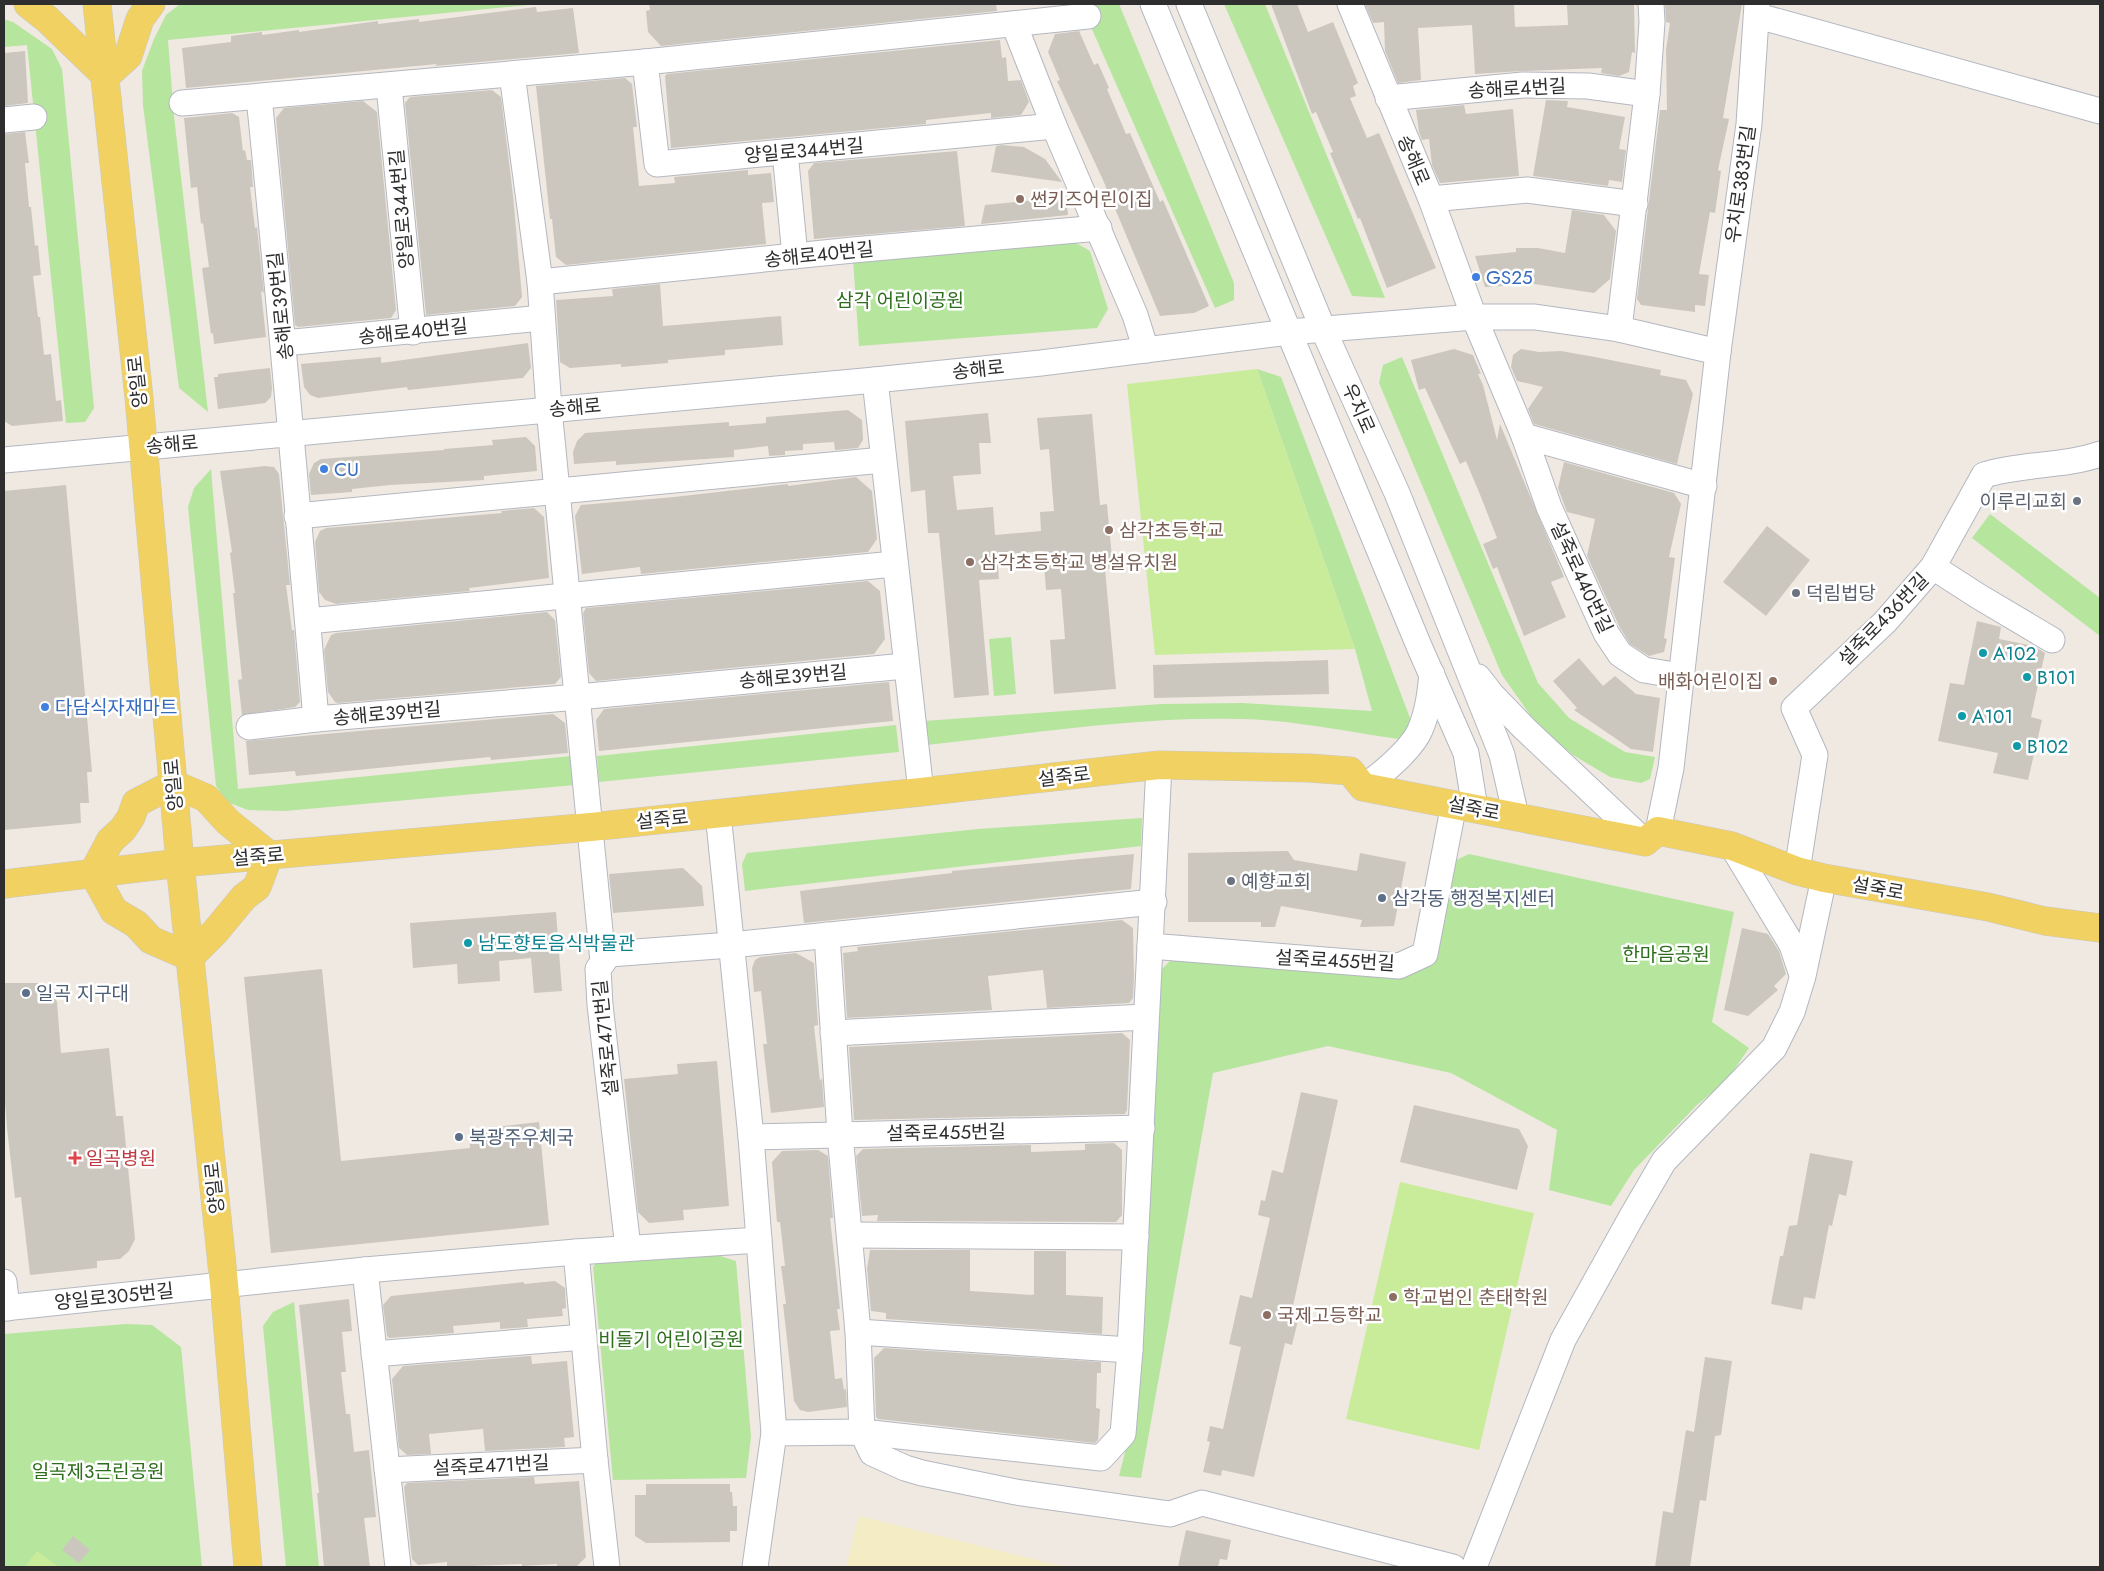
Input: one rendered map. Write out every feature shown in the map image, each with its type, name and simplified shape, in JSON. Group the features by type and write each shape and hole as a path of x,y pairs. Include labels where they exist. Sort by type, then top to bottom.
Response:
{"main road":[{"path":"28,4 47,19 106,76 128,56 140,19 151,4"},
{"name":"양일로","path":"97,4 144,447 180,862 224,1284 248,1567"},
{"name":"설죽로","path":"4,884 180,862 591,827 1159,765 1309,768 1350,771 1363,787 1516,816 1732,846 1798,872 1824,878 1988,907 2045,920 2100,928"},
{"path":"173,784 206,798 228,822 269,855 257,887 244,897 215,932 190,957 151,940 136,924 114,911 93,873 110,841 123,829 131,817 136,803 173,784"}],"street":[{"name":"우치로","path":"1153,4 1466,753 1465,806"},
{"name":"우치로","path":"1189,4 1323,329 1397,493 1502,755 1516,816"},
{"name":"송해로","path":"1350,4 1431,199 1474,318"},
{"path":"1619,329 1647,94 1652,22 1651,4"},
{"name":"우치로383번길","path":"1718,352 1749,124 1758,10 2100,111"},
{"path":"182,103 644,62 1088,16"},
{"path":"1014,24 1054,126 1135,315 1146,350"},
{"name":"양일로344번길","path":"644,62 656,164 1054,126"},
{"path":"512,74 540,282 549,409 603,962"},
{"name":"양일로344번길","path":"389,86 413,332"},
{"name":"송해로4번길","path":"1388,98 1523,86 1588,86 1647,94"},
{"name":"송해로39번길","path":"259,97 284,343 297,516 316,719"},
{"path":"4,120 34,117"},
{"path":"785,152 795,256"},
{"path":"1431,199 1527,190 1634,204"},
{"name":"송해로40번길","path":"540,282 1098,228"},
{"name":"송해로","path":"4,460 874,380 1289,332 1474,318 1535,317 1619,329 1718,352"},
{"name":"송해로40번길","path":"284,343 542,318"},
{"name":"설죽로440번길","path":"1474,318 1524,436 1549,507 1606,633 1620,654 1644,670 1681,676"},
{"path":"1461,654 1492,695 1524,730 1652,836 1671,768 1718,352"},
{"path":"874,380 905,666 921,792"},
{"path":"1524,436 1704,486"},
{"name":"설죽로436번길","path":"1798,872 1815,755 1794,708 1885,622 1933,567 1984,475 2002,470 2081,459 2100,454"},
{"path":"297,516 883,460"},
{"path":"308,621 894,564"},
{"path":"1933,567 2052,640"},
{"name":"송해로39번길","path":"249,727 316,719 578,697 905,666"},
{"path":"1363,787 1379,777 1420,732 1429,704 1432,674"},
{"path":"774,1433 862,1432 1101,1458 1123,1434 1130,1350 1142,1128 1145,1017 1154,902 1159,765"},
{"name":"설죽로455번길","path":"1150,946 1399,966 1425,954 1465,806"},
{"path":"718,813 751,1136 774,1433 755,1567"},
{"path":"1732,846 1792,945 1803,976"},
{"path":"1474,1567 1563,1340 1664,1161 1774,1048 1792,1012 1803,976 1824,878"},
{"name":"설죽로471번길","path":"628,1248 600,1005 598,969 609,954 731,945 1154,902"},
{"path":"827,935 840,1134 858,1332 862,1432 872,1453 905,1468 922,1473 1016,1492 1170,1514 1202,1503 1453,1567"},
{"path":"833,1033 1145,1017"},
{"name":"설죽로455번길","path":"751,1136 1142,1128"},
{"path":"850,1234 1136,1237"},
{"path":"224,1284 576,1252 759,1240"},
{"path":"576,1252 607,1567"},
{"path":"365,1270 398,1567"},
{"path":"4,1282 5,1308"},
{"name":"양일로305번길","path":"5,1308 224,1284"},
{"path":"858,1332 1130,1350"},
{"path":"374,1354 584,1337"},
{"name":"설죽로471번길","path":"387,1470 595,1460"}],"green space":[{"path":"180,4 538,4 168,40 174,116 208,412 179,388 143,105 142,71 154,39 166,15"},
{"path":"1085,4 1119,4 1234,283 1234,300 1215,308 1091,27"},
{"path":"1224,4 1265,4 1385,298 1352,296"},
{"path":"4,19 13,22 52,49 62,69 94,408 85,422 66,423 27,45 4,47"},
{"name":"삼각 어린이공원","path":"1076,243 1090,251 1108,309 1097,328 859,346 853,259"},
{"path":"1402,357 1538,683 1569,718 1625,752 1655,757 1650,779 1641,783 1610,777 1573,755 1538,726 1502,675 1379,383 1383,365"},
{"path":"1257,369 1281,377 1410,718 1413,738 1399,739 1261,720 1202,719 1123,723 927,745 924,721 1161,704 1242,703 1372,711 1355,649"},
{"path":"1257,369 1355,649 1155,655 1127,384"},
{"path":"211,469 238,789 571,756 575,785 285,811 248,810 227,802 216,786 188,507 194,488"},
{"path":"1990,514 2100,598 2100,636 1972,538"},
{"path":"1011,637 1016,694 994,696 989,639"},
{"path":"896,725 899,752 599,782 597,756"},
{"path":"1142,818 1141,846 745,891 742,864 747,853 978,829"},
{"name":"한마음공원","path":"1469,854 1734,912 1712,1022 1749,1048 1727,1080 1697,1105 1634,1170 1611,1206 1549,1190 1557,1130 1451,1073 1328,1046 1213,1073 1141,1478 1119,1476 1134,1417 1158,973 1171,960 1405,977 1434,960 1454,861"},
{"path":"1400,1182 1534,1213 1479,1450 1346,1419"},
{"name":"비둘기 어린이공원","path":"717,1255 736,1261 751,1437 746,1478 613,1480 593,1267 598,1260"},
{"path":"294,1302 319,1567 286,1567 263,1326 273,1312"},
{"name":"일곡제3근린공원","path":"126,1324 152,1325 181,1347 202,1567 4,1567 4,1334"},
{"path":"37,1551 59,1567 25,1567"}],"sand":[{"path":"859,1516 1066,1567 846,1567"}],"building":[{"path":"649,4 996,4 997,11 661,46 648,32 646,11 650,10"},
{"path":"1271,4 1297,4 1308,32 1333,22 1358,83 1353,86 1356,96 1350,98 1367,138 1379,133 1436,268 1387,288 1360,218 1358,219 1330,153 1333,152 1316,112 1312,114"},
{"path":"1365,4 1514,4 1515,27 1568,25 1567,4 1634,4 1635,53 1632,52 1629,72 1619,76 1601,73 1602,68 1475,74 1472,25 1418,28 1421,80 1398,83 1385,51 1384,22 1373,23"},
{"path":"1665,4 1742,4 1723,118 1729,119 1718,170 1721,171 1715,213 1710,212 1699,274 1709,275 1705,306 1695,305 1695,312 1641,305 1637,299 1660,110 1667,110 1666,50 1670,23 1666,22"},
{"path":"536,7 537,12 573,8 579,53 435,66 437,64 186,88 182,48 231,42 231,36 262,32 262,35 299,30 299,32 378,21 378,24 419,19 419,22"},
{"path":"1079,31 1094,65 1098,63 1126,134 1130,133 1160,202 1163,200 1209,306 1194,313 1160,316 1103,180 1057,81 1060,80 1048,52 1055,34"},
{"path":"1000,40 1002,58 1006,57 1008,81 1021,80 1029,102 1021,115 991,118 991,113 926,120 926,124 671,148 665,76 667,74"},
{"path":"25,51 28,103 4,106 4,53"},
{"path":"625,78 632,84 637,127 633,127 639,186 675,183 674,177 748,170 748,175 771,173 774,202 762,203 766,244 566,265 556,257 552,219 550,219 536,86"},
{"path":"492,90 501,97 513,195 522,297 515,306 426,315 405,103 410,97"},
{"path":"1546,100 1568,101 1567,107 1625,117 1619,149 1626,150 1622,182 1609,180 1608,186 1533,176"},
{"path":"363,101 377,112 396,310 391,318 298,327 295,325 276,118 284,108"},
{"path":"1464,105 1466,114 1513,109 1519,176 1440,183 1432,165 1429,139 1422,140 1419,132 1416,110"},
{"path":"232,113 239,117 243,151 245,150 247,160 251,160 253,187 250,187 255,228 257,227 264,293 261,291 266,337 214,344 202,268 209,267 203,223 201,224 197,187 191,188 184,118"},
{"path":"25,132 29,163 25,163 29,207 31,207 35,246 38,245 41,275 33,276 38,317 40,317 44,355 51,354 56,401 61,400 63,421 12,426 4,421 4,134"},
{"path":"996,146 1024,147 1045,159 1062,182 991,172"},
{"path":"957,151 965,226 814,239 808,171 814,163"},
{"path":"1066,197 1068,215 981,224 985,205"},
{"path":"1572,210 1604,215 1616,231 1610,279 1594,293 1534,284 1485,287 1475,256 1516,252 1516,248 1538,248 1565,253"},
{"path":"660,284 663,326 781,316 783,345 725,350 725,355 668,360 668,363 621,367 621,364 570,368 560,362 556,300 613,296 612,289"},
{"path":"528,343 531,368 523,378 408,390 407,387 318,398 310,395 304,387 301,364 381,357 381,363"},
{"path":"1454,349 1473,355 1481,374 1478,374 1483,385 1497,440 1500,424 1564,577 1551,582 1566,617 1524,636 1497,567 1493,569 1483,544 1497,538 1481,497 1466,461 1460,464 1425,388 1419,390 1411,360"},
{"path":"1521,349 1539,352 1561,351 1595,357 1661,370 1660,375 1686,380 1693,394 1677,464 1534,424 1528,409 1543,387 1517,381 1511,367 1513,355"},
{"path":"270,368 271,397 265,403 218,409 214,377 218,377 218,374"},
{"path":"848,410 862,420 863,440 858,448 835,450 834,442 803,444 803,450 785,451 785,455 769,456 768,446 734,450 734,457 616,465 616,461 574,464 573,452 577,441 585,433 729,422 729,426 766,423 766,417"},
{"path":"988,413 991,443 979,443 981,474 953,476 957,510 993,507 995,535 1041,531 1040,512 1054,511 1049,449 1040,450 1037,418 1092,414 1100,505 1107,504 1113,569 1105,569 1116,689 1054,694 1050,640 1065,639 1061,589 1046,590 1043,551 997,555 999,579 979,580 989,695 954,698 939,533 928,533 925,490 911,492 905,421"},
{"path":"526,437 535,446 537,471 484,476 484,480 390,485 352,489 352,492 311,495 309,474 314,463 321,459 493,445 492,440"},
{"path":"1564,462 1674,493 1681,504 1669,557 1675,558 1664,638 1667,639 1664,652 1649,656 1630,644 1619,626 1587,556 1595,519 1567,512 1558,488"},
{"path":"265,466 274,467 279,474 290,585 286,585 292,630 294,630 300,702 295,707 242,715 238,680 242,679 233,593 235,593 230,553 232,552 220,471"},
{"path":"856,477 872,491 877,539 868,552 641,574 640,567 582,574 575,516 581,505 788,484 788,486"},
{"path":"66,485 92,772 87,772 89,803 80,803 81,823 4,830 4,491"},
{"path":"534,508 544,517 549,578 469,588 470,591 336,604 325,600 319,592 315,542 320,531 326,528 502,513 501,511"},
{"path":"1767,526 1810,560 1766,616 1723,582"},
{"path":"868,581 880,591 885,639 874,654 596,681 589,673 583,613 586,608"},
{"path":"547,612 555,620 561,677 555,684 338,703 335,702 328,692 324,650 331,635 336,633"},
{"path":"1977,621 2001,627 1999,639 2034,646 2045,653 2031,717 2042,720 2028,780 1993,773 1998,753 1938,741 1950,683 1964,685"},
{"path":"1579,658 1603,686 1615,676 1636,694 1660,698 1653,752 1631,749 1574,710 1577,708 1553,681"},
{"path":"1328,660 1329,694 1154,698 1153,665"},
{"path":"889,682 893,721 599,751 596,720 604,709"},
{"path":"553,714 565,723 568,753 491,760 490,757 296,776 295,771 249,775 246,741"},
{"path":"1288,851 1294,860 1357,871 1360,853 1406,862 1394,926 1360,927 1362,920 1281,906 1275,927 1261,927 1261,922 1188,922 1188,853"},
{"path":"1134,854 1131,889 804,923 800,891 952,873 952,871"},
{"path":"683,868 702,886 704,906 613,913 609,874"},
{"path":"556,912 562,991 534,993 531,958 499,961 500,981 458,984 457,964 413,968 410,923"},
{"path":"1122,920 1133,928 1133,998 1129,1003 1047,1008 1043,970 988,976 992,1010 847,1018 843,953 858,951 857,947"},
{"path":"1742,928 1768,934 1779,951 1786,974 1774,986 1778,990 1748,1016 1724,1010"},
{"path":"796,953 814,963 818,1025 814,1026 820,1081 822,1078 824,1107 771,1113 763,1044 767,1044 761,991 754,992 752,968 755,960 760,957"},
{"path":"322,969 341,1161 470,1148 469,1130 539,1122 549,1225 271,1253 244,977"},
{"path":"4,983 41,983 53,993 57,1002 61,1053 109,1048 116,1116 123,1116 135,1239 129,1251 120,1259 97,1261 97,1268 30,1275 21,1197 15,1198 7,1128 4,1088"},
{"path":"1122,1033 1130,1040 1127,1110 1125,1114 854,1120 849,1047"},
{"path":"717,1061 729,1206 683,1210 684,1220 649,1223 638,1212 624,1079 678,1074 677,1064"},
{"path":"1301,1092 1338,1100 1293,1306 1301,1308 1292,1345 1285,1343 1254,1477 1222,1470 1221,1476 1203,1472 1210,1442 1207,1441 1210,1426 1223,1429 1241,1347 1229,1344 1240,1295 1252,1298 1270,1218 1258,1215 1261,1200 1265,1201 1272,1170 1283,1173"},
{"path":"1414,1105 1519,1129 1528,1146 1517,1190 1400,1162"},
{"path":"1114,1143 1122,1150 1122,1215 1116,1222 877,1221 878,1215 862,1216 856,1156 863,1149 1031,1145 1031,1152 1085,1150 1085,1144"},
{"path":"818,1150 828,1156 833,1218 830,1218 840,1309 837,1309 840,1330 830,1331 835,1379 842,1378 844,1390 846,1389 847,1407 808,1412 800,1410 794,1401 783,1304 786,1304 781,1266 785,1266 780,1222 777,1222 772,1162 782,1151"},
{"path":"1810,1153 1853,1161 1846,1196 1839,1194 1832,1226 1829,1225 1815,1299 1804,1297 1802,1310 1771,1304 1780,1256 1783,1256 1789,1226 1797,1225"},
{"path":"870,1250 970,1250 970,1291 1032,1295 1034,1294 1034,1251 1066,1251 1066,1295 1103,1297 1102,1334 886,1319 886,1313 871,1311 867,1269"},
{"path":"555,1281 565,1288 566,1308 562,1309 563,1316 527,1319 528,1327 500,1329 500,1322 453,1326 454,1333 389,1338 387,1336 383,1305 391,1296 524,1282 524,1284"},
{"path":"349,1299 352,1331 342,1332 346,1372 341,1372 346,1414 350,1414 354,1452 369,1450 376,1517 364,1518 370,1567 324,1567 317,1493 319,1493 299,1305"},
{"path":"884,1348 1101,1362 1101,1373 1097,1373 1096,1408 1100,1409 1098,1440 1095,1443 878,1419 876,1417 874,1358"},
{"path":"531,1356 532,1364 567,1361 574,1437 564,1438 565,1447 485,1451 483,1429 429,1434 431,1454 407,1455 399,1448 392,1379 403,1366"},
{"path":"1705,1357 1732,1361 1721,1435 1715,1436 1706,1501 1700,1500 1690,1567 1655,1567 1663,1511 1673,1513 1686,1430 1694,1432"},
{"path":"534,1477 535,1484 579,1481 586,1557 576,1567 557,1567 557,1564 522,1566 522,1564 447,1567 447,1562 418,1565 412,1559 404,1487 407,1483"},
{"path":"646,1484 730,1484 733,1506 737,1506 737,1531 730,1531 730,1542 646,1543 635,1536 635,1495 646,1495"},
{"path":"1186,1530 1231,1540 1227,1560 1220,1559 1218,1567 1178,1567"},
{"path":"73,1536 90,1550 79,1563 62,1550"}],"place":[{"name":"썬키즈어린이집","path":"1020,199"},
{"name":"GS25","path":"1476,277"},
{"name":"CU","path":"324,469"},
{"name":"이루리교회","path":"2077,501"},
{"name":"삼각초등학교","path":"1109,530"},
{"name":"삼각초등학교 병설유치원","path":"970,562"},
{"name":"덕림법당","path":"1796,593"},
{"name":"A102","path":"1983,653"},
{"name":"B101","path":"2027,677"},
{"name":"배화어린이집","path":"1773,681"},
{"name":"다담식자재마트","path":"45,707"},
{"name":"A101","path":"1962,716"},
{"name":"B102","path":"2017,746"},
{"name":"예향교회","path":"1231,881"},
{"name":"삼각동 행정복지센터","path":"1382,898"},
{"name":"남도향토음식박물관","path":"468,943"},
{"name":"일곡 지구대","path":"26,993"},
{"name":"북광주우체국","path":"459,1137"},
{"name":"일곡병원","path":"75,1158"},
{"name":"학교법인 춘태학원","path":"1393,1297"},
{"name":"국제고등학교","path":"1267,1315"}]}
